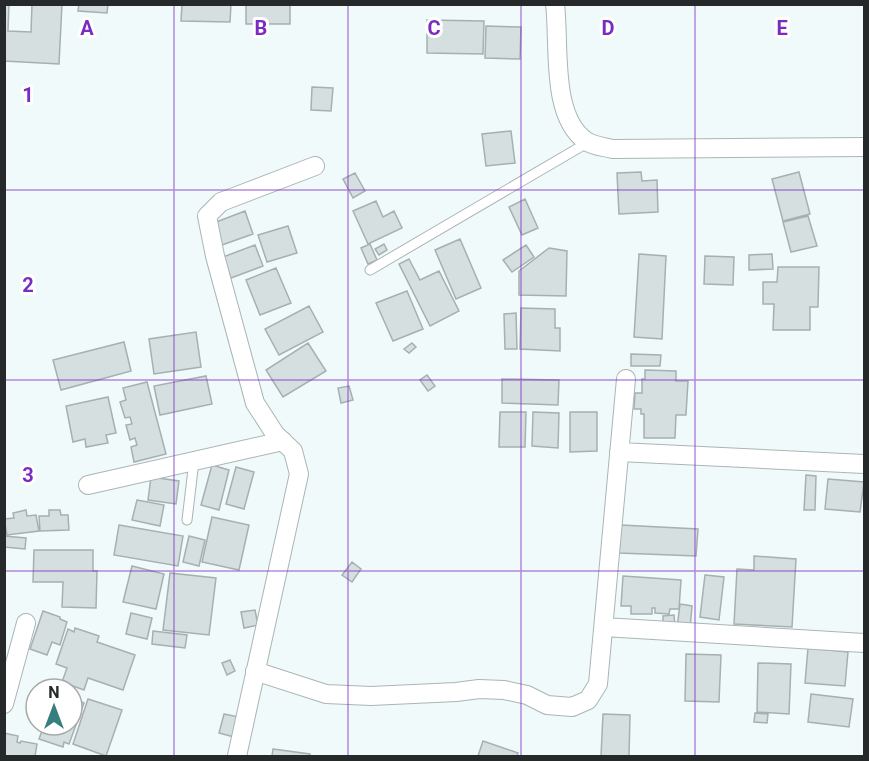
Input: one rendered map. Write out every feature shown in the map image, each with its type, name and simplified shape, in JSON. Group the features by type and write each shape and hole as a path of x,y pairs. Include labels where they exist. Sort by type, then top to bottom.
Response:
{"street":[{"path":"555,4 561,99 571,125 587,142 613,149 864,147"},
{"path":"237,756 299,474 293,451 275,434 255,403 215,256 207,216 221,202 315,165"},
{"path":"255,670 326,694 371,696 479,689 504,690 528,695 547,705 572,707 588,700 598,684 626,379"},
{"path":"88,485 283,441"},
{"path":"620,452 864,464"},
{"path":"4,704 26,623"},
{"path":"604,627 864,643"}],"lane":[{"path":"370,270 587,142"},
{"path":"187,520 194,461"}],"building":[{"path":"4,4 9,4 8,31 31,32 32,4 62,4 59,64 4,61"},
{"path":"79,4 108,4 107,13 78,11"},
{"path":"182,4 231,4 230,22 181,21"},
{"path":"246,4 290,4 290,24 246,24"},
{"path":"427,20 484,21 483,54 427,53"},
{"path":"486,26 521,27 520,59 485,58"},
{"path":"312,87 333,88 331,111 311,110"},
{"path":"511,131 515,163 486,166 482,134"},
{"path":"641,172 642,181 657,180 658,212 619,214 617,173"},
{"path":"799,172 810,214 783,221 772,179"},
{"path":"355,173 365,191 353,198 343,179"},
{"path":"525,199 538,228 522,235 509,207"},
{"path":"376,201 383,217 394,211 402,228 368,244 353,211"},
{"path":"245,211 253,234 219,246 211,224"},
{"path":"808,216 817,246 791,252 783,222"},
{"path":"288,226 297,253 267,262 258,235"},
{"path":"460,239 481,288 456,299 435,250"},
{"path":"370,244 377,260 368,264 361,248"},
{"path":"384,244 387,250 379,255 375,249"},
{"path":"255,245 263,266 231,278 223,257"},
{"path":"526,245 534,257 512,272 503,260"},
{"path":"549,248 567,251 566,296 519,295 519,271"},
{"path":"639,254 666,256 662,339 634,337"},
{"path":"772,254 773,269 749,270 749,255"},
{"path":"705,256 734,257 733,285 704,284"},
{"path":"409,259 420,280 439,271 459,311 430,326 399,264"},
{"path":"778,267 819,267 818,307 810,307 810,330 773,330 774,304 763,304 763,282 777,282"},
{"path":"276,268 291,303 260,315 246,280"},
{"path":"407,291 423,329 393,341 376,303"},
{"path":"309,306 323,332 279,355 265,329"},
{"path":"521,308 555,309 555,328 560,328 560,351 520,349"},
{"path":"516,313 517,349 505,349 504,314"},
{"path":"196,332 201,367 154,374 149,339"},
{"path":"124,342 131,371 61,390 53,360"},
{"path":"308,343 326,371 283,397 266,370"},
{"path":"412,343 416,347 409,353 404,349"},
{"path":"631,354 661,355 660,366 631,366"},
{"path":"645,370 676,371 676,381 688,381 686,415 676,415 675,438 644,438 644,414 641,414 641,409 634,409 635,393 642,393 642,379 645,379"},
{"path":"427,375 435,386 428,391 420,380"},
{"path":"206,376 212,404 160,415 154,386"},
{"path":"502,379 559,380 558,405 502,403"},
{"path":"147,382 166,454 134,462 131,447 137,445 135,438 130,440 126,425 132,424 130,417 125,418 120,402 126,400 123,388"},
{"path":"349,386 353,400 341,403 338,388"},
{"path":"108,397 116,433 106,435 108,443 86,447 85,439 73,442 66,406"},
{"path":"500,412 526,412 525,447 499,447"},
{"path":"533,412 559,413 558,448 532,446"},
{"path":"570,412 597,412 597,451 570,452"},
{"path":"212,465 229,470 219,510 201,505"},
{"path":"236,467 254,472 244,509 226,504"},
{"path":"806,475 816,476 815,510 804,510"},
{"path":"151,477 179,481 176,504 148,500"},
{"path":"828,479 864,482 860,512 825,509"},
{"path":"137,500 164,505 160,526 132,520"},
{"path":"26,510 27,516 36,515 39,531 7,535 4,519 14,518 13,513"},
{"path":"49,510 60,510 61,515 68,515 69,530 40,531 39,516 49,516"},
{"path":"212,517 249,525 239,570 202,562"},
{"path":"119,525 183,536 178,566 114,555"},
{"path":"621,525 698,529 696,556 619,553"},
{"path":"4,536 26,538 25,549 4,547"},
{"path":"189,536 205,540 199,566 183,562"},
{"path":"34,550 93,550 93,571 97,571 96,608 62,607 63,582 33,582"},
{"path":"754,556 796,559 792,627 734,624 737,569 754,570"},
{"path":"352,562 361,569 352,582 342,575"},
{"path":"132,566 164,574 156,609 123,602"},
{"path":"170,573 216,578 209,635 163,630"},
{"path":"705,575 724,577 719,620 700,617"},
{"path":"623,576 681,580 679,609 670,609 669,614 655,613 655,608 652,608 652,614 631,614 631,606 621,606"},
{"path":"680,604 692,606 690,629 677,628"},
{"path":"255,610 258,625 244,628 241,612"},
{"path":"43,611 67,622 60,645 52,642 47,655 30,649"},
{"path":"131,613 152,618 147,639 126,634"},
{"path":"674,615 675,627 663,628 663,616"},
{"path":"75,628 99,636 97,642 135,655 123,690 88,678 84,690 84,677 64,677 67,668 56,664 68,629 74,632"},
{"path":"153,631 187,635 185,648 152,644"},
{"path":"808,648 848,652 845,686 805,683"},
{"path":"686,654 721,655 719,702 685,701"},
{"path":"230,660 235,671 227,675 222,663"},
{"path":"758,663 791,664 789,714 757,712"},
{"path":"811,694 853,699 849,727 808,722"},
{"path":"88,699 122,710 106,756 73,744 75,737 84,737 84,711"},
{"path":"755,713 768,714 767,723 754,722"},
{"path":"224,714 239,717 234,737 219,733"},
{"path":"603,714 630,715 629,756 601,756"},
{"path":"4,733 18,736 17,742 20,743 21,741 37,744 35,756 4,756"},
{"path":"40,737 72,737 69,744 64,742 63,747 39,739"},
{"path":"483,741 518,753 517,756 478,756"},
{"path":"273,749 310,754 310,756 272,756"}]}
